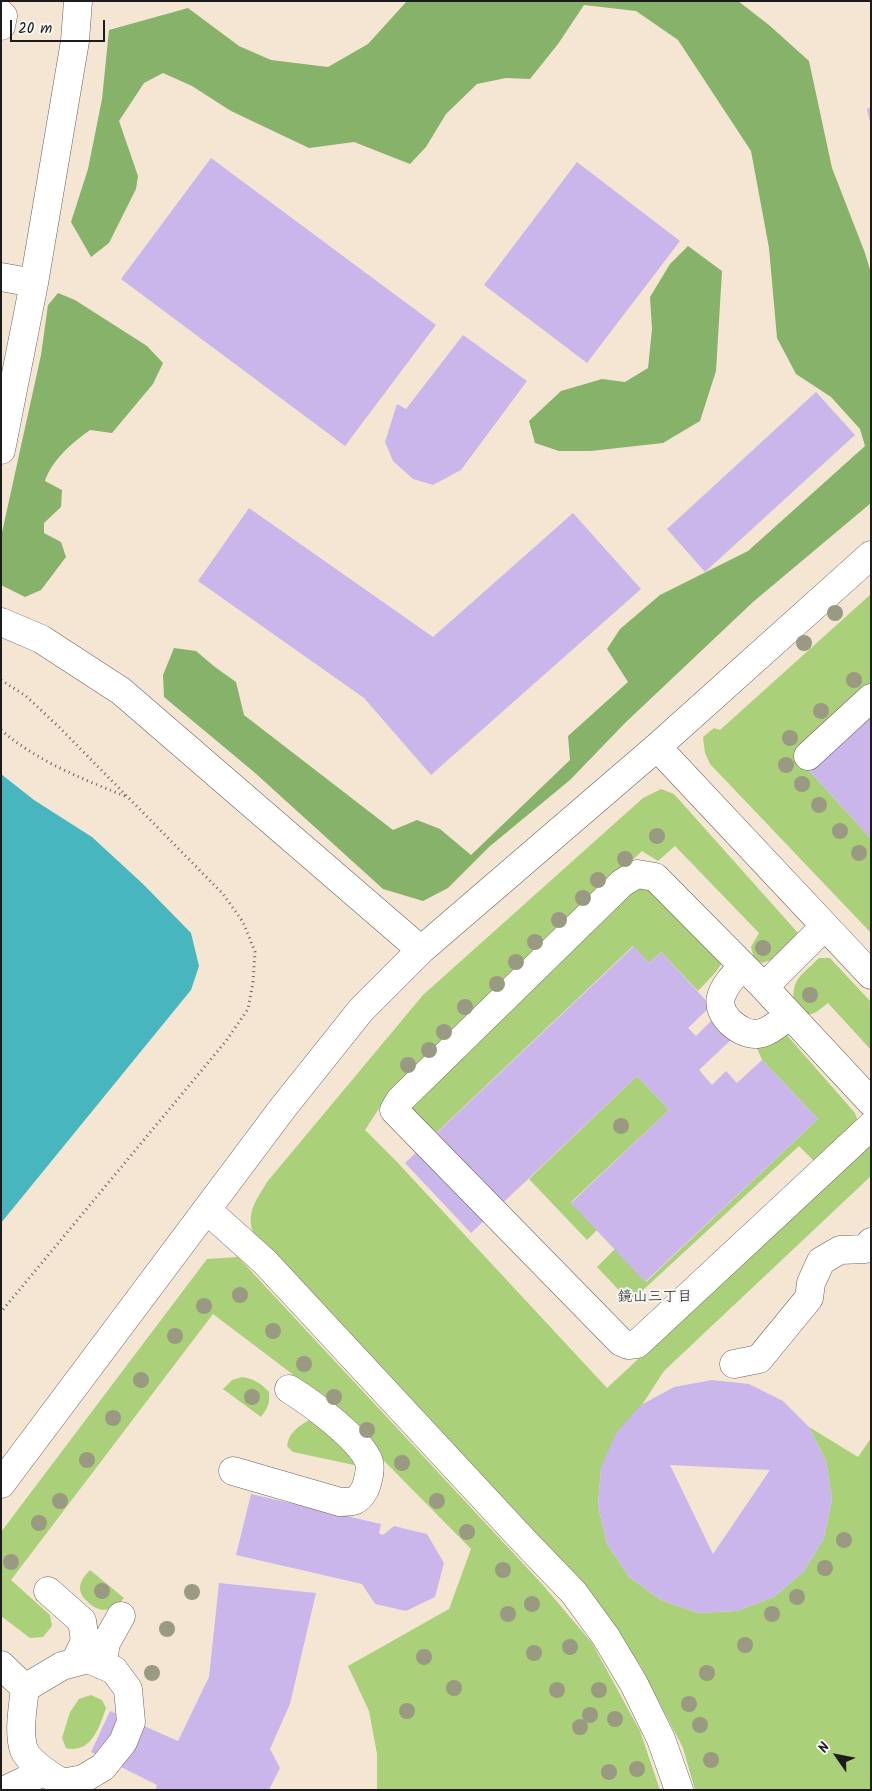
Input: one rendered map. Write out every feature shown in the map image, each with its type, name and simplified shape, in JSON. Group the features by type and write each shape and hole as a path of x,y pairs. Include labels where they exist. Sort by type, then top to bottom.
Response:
{"street":[{"path":"1,450 34,283 75,41 78,1"},
{"path":"1,14 3,16 1,26"},
{"path":"1,277 34,283"},
{"path":"1,1484 282,1109 361,1010 421,950 656,747 871,555"},
{"path":"1,622 41,639 121,691 421,950"},
{"path":"808,756 871,698"},
{"path":"656,747 871,975"},
{"path":"871,1102 764,987 655,876 637,874 607,897 400,1100 394,1110 621,1342 628,1345 637,1344 871,1126"},
{"path":"764,987 825,926"},
{"path":"743,966 728,981 720,999 723,1011 730,1023 743,1031 756,1034 771,1030 790,1015"},
{"path":"207,1210 265,1262 524,1542 574,1593 606,1637 634,1684 661,1739 679,1790"},
{"path":"734,1364 759,1359 809,1298 811,1283 822,1260 840,1250 865,1249 871,1242"},
{"path":"233,1471 340,1502 352,1502 361,1496 367,1484 370,1464 363,1450 317,1407 289,1389"},
{"path":"48,1590 82,1621 86,1641 75,1662"},
{"path":"102,1665 106,1644 121,1616"},
{"path":"88,1659 102,1665 114,1670 128,1689 131,1722 124,1742 103,1767 83,1779 62,1783 43,1772 25,1751 11,1728 25,1688 62,1666 75,1662 88,1659"},
{"path":"1,1665 25,1688"},
{"path":"5,1790 43,1772"}],"path":[{"path":"1,680 26,696 60,728 216,887 243,922 255,952 253,982 248,1009 226,1042 1,1312"},
{"path":"1,730 15,742 63,770 130,798"}],"green space":[{"path":"407,1 738,1 769,25 809,61 832,168 871,273 871,503 753,602 625,723 570,780 489,847 448,888 423,901 383,889 254,772 164,697 163,675 174,648 196,651 236,682 244,715 393,830 417,820 440,829 471,855 570,760 568,736 628,682 607,649 620,629 660,595 748,551 865,446 860,429 831,397 796,374 777,338 769,248 751,151 678,40 636,11 584,5 558,44 530,79 506,78 477,84 446,114 426,147 410,164 354,142 309,148 231,111 192,86 163,73 144,83 119,121 138,176 136,189 109,243 91,257 71,222 88,169 102,99 109,30 188,8 239,46 271,60 328,67 368,44"},
{"path":"688,246 722,271 716,371 700,421 663,443 591,451 559,451 535,443 529,421 561,391 602,379 625,382 648,368 652,329 650,297 670,264"},
{"path":"58,293 75,300 147,346 163,363 153,384 112,433 90,430 70,446 52,466 45,481 62,490 61,507 44,523 44,533 61,542 66,557 41,590 25,597 1,585 1,537 41,355 48,305"},
{"path":"871,594 871,685 805,766 871,839 871,933 710,764 705,753 703,737 714,728 720,730"},
{"path":"661,789 674,794 798,933 774,959 762,963 754,959 751,947 759,933 675,846 658,861 642,851 393,1087 365,1130 607,1388 871,1143 871,1176 664,1371 601,1468 598,1506 607,1544 629,1577 661,1600 698,1613 737,1611 774,1597 804,1571 824,1538 832,1499 826,1461 809,1427 858,1457 871,1438 871,1790 695,1790 683,1748 640,1665 582,1583 253,1232 251,1225 252,1212 256,1200 267,1182 423,995 643,798"},
{"path":"629,888 647,888 722,963 715,973 698,991 661,952 649,963 633,946 435,1134 408,1106"},
{"path":"819,958 830,958 871,1002 871,1050 828,1003 812,1014 794,1008 795,984"},
{"path":"785,1033 855,1113 858,1122 816,1163 799,1146 630,1302 597,1267 615,1249 646,1282 818,1119 762,1060 757,1048"},
{"path":"637,1076 669,1110 571,1202 597,1230 587,1240 529,1179"},
{"path":"238,1257 542,1584 592,1643 640,1731 660,1790 377,1790 377,1754 369,1711 348,1666 449,1609 471,1549 316,1392 213,1314 11,1580 50,1615 52,1626 43,1637 30,1638 1,1616 1,1532 207,1259"},
{"path":"242,1377 257,1382 269,1392 268,1405 261,1417 223,1389 232,1380"},
{"path":"309,1420 319,1420 359,1463 354,1465 293,1452 287,1446 292,1433"},
{"path":"90,1570 124,1598 115,1606 106,1610 92,1605 83,1597 80,1587 81,1582"},
{"path":"91,1695 102,1700 106,1708 97,1731 93,1738 82,1747 75,1749 66,1748 62,1738 70,1712 79,1699"}],"water":[{"path":"1,774 34,800 92,837 143,884 191,933 199,966 191,990 1,1223"}],"building":[{"path":"871,107 871,122 870,122 867,109"},
{"path":"211,158 436,325 345,446 121,279"},
{"path":"577,162 680,241 587,363 484,285"},
{"path":"463,335 527,381 461,470 433,485 413,479 393,461 385,442 397,404 406,409"},
{"path":"816,392 855,435 705,572 667,529"},
{"path":"249,508 433,637 573,513 641,589 431,775 364,698 198,581"},
{"path":"871,706 871,839 805,766"},
{"path":"634,946 649,963 661,952 711,1006 688,1028 696,1036 713,1019 732,1039 699,1070 712,1085 726,1071 737,1083 762,1060 818,1119 645,1282 571,1203 669,1110 637,1076 471,1233 405,1163"},
{"path":"712,1380 749,1384 783,1401 809,1427 826,1461 832,1499 824,1538 804,1571 774,1597 737,1611 698,1613 661,1600 629,1577 607,1544 598,1506 601,1468 616,1433 641,1405 674,1387","holes":["670,1465 770,1470 713,1554"]},
{"path":"251,1494 381,1524 379,1533 383,1535 394,1526 427,1534 444,1563 435,1597 406,1611 375,1604 362,1584 236,1555"},
{"path":"219,1583 316,1593 290,1704 270,1749 280,1768 269,1790 155,1790 157,1785 91,1752 110,1711 178,1741 209,1677"}],"district":[{"name":"鏡山三丁目","path":"655,1298"}]}
